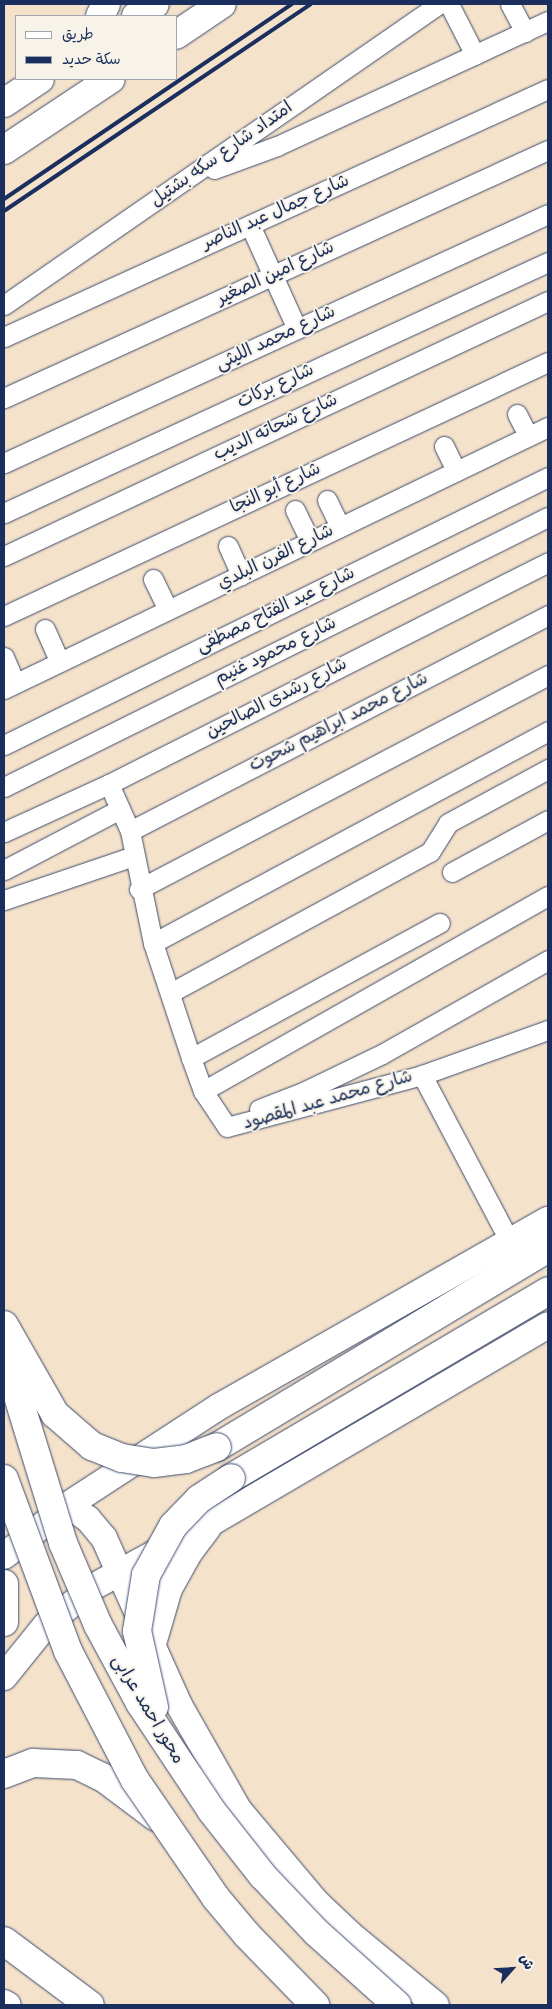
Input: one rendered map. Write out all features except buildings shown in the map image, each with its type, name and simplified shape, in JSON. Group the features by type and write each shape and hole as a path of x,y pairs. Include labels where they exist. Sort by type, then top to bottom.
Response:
{"main road":[{"path":"138,15 155,4"},
{"path":"178,34 222,4"},
{"path":"4,103 38,80"},
{"path":"4,150 109,80"},
{"path":"4,1325 46,1400 78,1437 122,1458 170,1462 202,1454 232,1438 548,1248"},
{"path":"164,1740 143,1665 137,1631 146,1575 173,1526 215,1488 548,1291"},
{"name":"محور احمد عرابى","path":"4,1351 48,1501 79,1584 118,1664 164,1740 211,1810 264,1876 316,1932 397,2005"},
{"path":"4,1479 72,1660 111,1738 160,1820 247,1935 315,2005"},
{"path":"4,1584 4,1622"},
{"path":"4,1774 33,1763 77,1765 119,1787 160,1820"},
{"path":"4,1941 90,2005"}],"street":[{"name":"امتداد شارع سكه بشتيل","path":"4,305 439,4"},
{"path":"449,4 475,55"},
{"path":"510,4 525,32"},
{"path":"191,177 277,146 548,21"},
{"name":"شارع جمال عبد الناصر","path":"4,337 548,89"},
{"name":"شارع امين الصغير","path":"4,398 548,150"},
{"name":"شارع محمد الليثى","path":"4,463 548,214"},
{"path":"250,225 297,329"},
{"name":"شارع بركات","path":"4,512 548,262"},
{"name":"شارع شحاته الديب","path":"4,556 548,301"},
{"name":"شارع أبو النجا","path":"4,616 548,362"},
{"path":"517,414 528,436"},
{"name":"شارع الفرن البلدي","path":"10,686 548,427"},
{"path":"444,446 456,472"},
{"name":"شارع عبد الفتاح مصطفى","path":"4,745 548,478"},
{"path":"327,500 340,527"},
{"path":"295,510 310,541"},
{"name":"شارع محمود غنيم","path":"4,788 548,517"},
{"path":"228,546 241,575"},
{"name":"شارع رشدى الصالحين","path":"4,832 109,784 548,562"},
{"path":"153,579 168,610"},
{"name":"شارع محمد ابراهيم شحوت","path":"130,831 548,615"},
{"path":"45,630 60,662"},
{"path":"4,658 10,686"},
{"path":"139,889 548,675"},
{"path":"153,942 548,731"},
{"path":"170,993 430,852 448,823 548,769"},
{"name":"شارع محمد عبد المقصود","path":"109,784 130,831 139,889 153,942 191,1058 203,1091 222,1123 233,1128 422,1075 548,1030"},
{"path":"4,870 120,809"},
{"path":"452,872 548,820"},
{"path":"4,900 134,856"},
{"path":"203,1091 548,896"},
{"path":"191,1058 440,923"},
{"path":"222,1123 303,1092 382,1054 548,960"},
{"path":"422,1075 510,1242"},
{"path":"4,1556 68,1505 220,1406 548,1220"},
{"path":"4,1677 52,1620 82,1595 119,1572 214,1521 548,1325"},
{"path":"68,1505 97,1528 197,1741 262,1841 316,1902 351,1935 436,2005"},
{"path":"152,1648 172,1582 189,1553 214,1521"},
{"path":"4,2003 8,2005"}],"railway":[{"path":"4,199 292,4"},
{"path":"4,211 311,4"}]}
